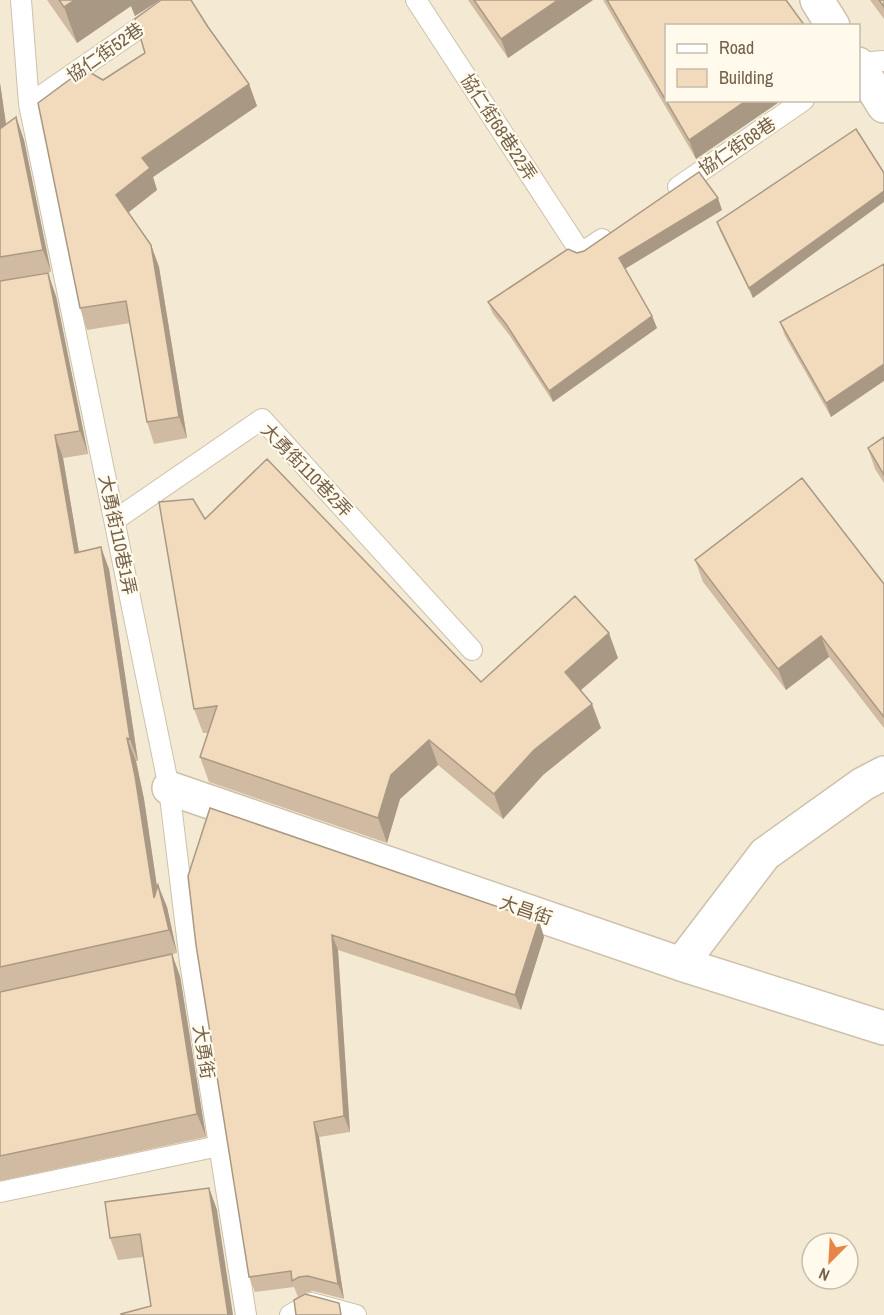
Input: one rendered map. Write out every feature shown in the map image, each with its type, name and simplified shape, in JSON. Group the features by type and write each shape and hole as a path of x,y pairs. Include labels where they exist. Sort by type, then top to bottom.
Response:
{"street":[{"path":"817,0 832,24"},
{"path":"860,67 884,106"},
{"path":"681,964 765,854 863,784 884,773"},
{"name":"大昌街","path":"169,788 681,964 884,1028"}],"lane":[{"name":"大勇街110巷1弄","path":"21,0 29,104 169,788"},
{"name":"協仁街52巷","path":"29,104 180,0"},
{"name":"協仁街68巷22弄","path":"416,0 581,253 620,227"},
{"path":"860,64 884,61"},
{"name":"協仁街68巷","path":"659,200 801,102"},
{"path":"44,286 66,282"},
{"name":"大勇街110巷2弄","path":"115,520 262,419 472,650"},
{"name":"大勇街","path":"169,788 190,962 246,1315"},
{"path":"168,967 190,962"},
{"path":"0,1192 219,1146"},
{"path":"290,1315 311,1303 356,1315"}],"shaded area":[{"path":"0,0 884,0 884,1315 0,1315"}],"building":[{"path":"59,0 75,0 64,7"},
{"path":"161,0 191,0 249,84 142,158 150,168 116,195 151,245 179,417 147,422 126,301 80,308 38,103 84,69 103,80 145,53 135,19"},
{"path":"474,0 558,0 501,39"},
{"path":"607,0 786,0 804,24 665,24 665,99"},
{"path":"667,102 744,102 689,140"},
{"path":"16,117 43,250 0,257 0,118 1,128"},
{"path":"856,129 884,173 884,191 749,288 717,222"},
{"path":"699,172 718,198 619,258 652,316 549,391 506,324 488,302 568,249 577,253 584,251"},
{"path":"884,264 884,364 826,403 780,322"},
{"path":"48,273 80,431 55,435 75,553 101,547 130,739 127,738 154,898 158,885 169,930 0,967 0,281"},
{"path":"884,437 884,475 868,448"},
{"path":"267,459 481,682 575,596 609,633 565,672 592,704 534,750 494,794 429,740 391,775 378,818 200,757 217,706 194,709 159,502 193,499 205,519"},
{"path":"802,478 884,584 884,717 821,636 778,669 695,560"},
{"path":"210,808 539,921 515,995 332,935 344,1116 314,1122 338,1284 308,1276 292,1281 291,1271 249,1277 196,945 188,876"},
{"path":"172,954 197,1114 0,1156 0,992"},
{"path":"209,1188 228,1315 122,1315 151,1306 140,1234 110,1238 105,1202"},
{"path":"305,1294 339,1303 341,1315 296,1315 294,1300"}]}
